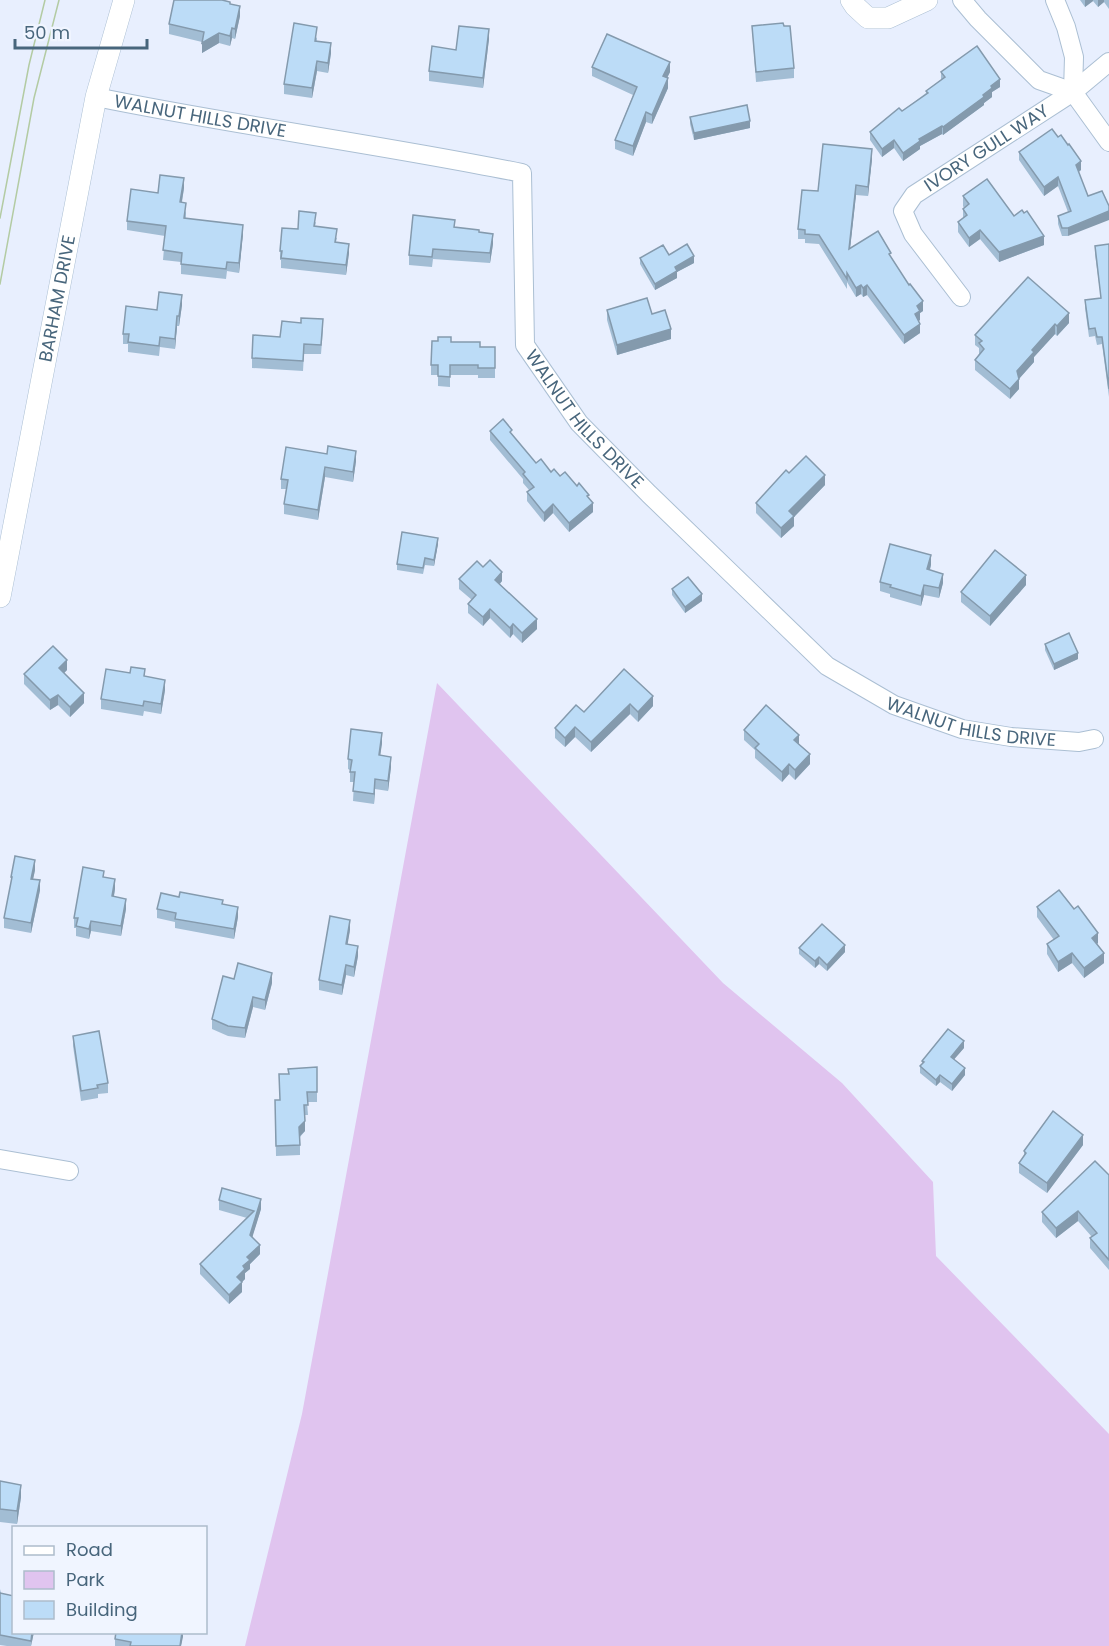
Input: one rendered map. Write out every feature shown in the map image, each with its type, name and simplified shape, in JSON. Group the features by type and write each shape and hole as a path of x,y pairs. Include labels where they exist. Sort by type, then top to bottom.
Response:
{"street":[{"name":"BARHAM DRIVE","path":"0,597 96,97 124,0"},
{"path":"852,0 868,18 888,18 927,0"},
{"path":"962,0 1039,80 1073,92 1109,142"},
{"path":"1055,0 1074,57 1073,92"},
{"path":"1073,92 1109,62"},
{"name":"IVORY GULL WAY","path":"961,297 913,234 903,211 914,195 1073,92"},
{"name":"WALNUT HILLS DRIVE","path":"96,97 254,127 451,158 522,173 525,345 579,423 641,486 827,666 894,705 962,729 1011,738 1079,742 1094,739"},
{"path":"0,1159 69,1171"}],"green space":[{"path":"437,683 723,983 842,1083 933,1182 936,1256 1109,1434 1109,1646 245,1646 302,1414"}],"building":[{"path":"174,0 222,0 240,6 235,29 232,28 230,36 219,33 202,43 204,32 169,24"},
{"path":"294,23 317,27 315,41 331,43 328,63 317,61 312,88 284,84"},
{"path":"783,23 784,26 790,26 794,68 756,72 752,26"},
{"path":"459,26 489,29 483,78 429,71 432,46 456,50"},
{"path":"607,34 670,62 663,76 668,78 652,115 646,112 633,146 615,140 637,87 592,67"},
{"path":"977,46 1000,79 983,95 984,97 943,127 919,139 920,141 903,153 894,140 882,149 870,132 899,108 902,111 928,93 926,91 945,77 941,72"},
{"path":"747,105 750,121 694,133 690,117"},
{"path":"1052,129 1058,137 1061,135 1081,161 1076,165 1088,196 1102,191 1109,206 1109,211 1068,228 1062,228 1058,216 1071,211 1058,177 1044,187 1019,152"},
{"path":"823,144 872,149 868,187 856,185 849,249 878,231 891,253 889,254 909,285 923,301 917,306 920,311 915,314 920,324 904,335 867,285 863,288 861,285 856,288 847,273 847,279 819,235 805,234 805,230 798,229 802,190 818,191"},
{"path":"160,175 184,178 180,202 186,203 184,218 243,225 239,263 227,262 226,269 181,264 182,253 163,250 166,226 127,221 131,189 158,193"},
{"path":"987,179 1014,216 1022,210 1024,213 1027,211 1044,236 999,252 980,230 969,238 958,222 967,215 963,209 969,204 963,196"},
{"path":"299,211 316,213 314,226 337,229 335,242 349,244 346,265 281,258 282,228 298,229"},
{"path":"413,215 455,220 454,227 493,234 490,253 433,249 432,257 409,255"},
{"path":"687,244 694,256 675,267 677,271 655,284 640,258 663,245 669,255"},
{"path":"1109,244 1109,389 1102,337 1097,337 1095,328 1089,329 1085,300 1101,298 1095,246"},
{"path":"1028,277 1069,313 1057,326 1055,324 1032,350 1034,352 1017,371 1019,379 1010,389 975,360 984,349 979,343 982,341 975,335"},
{"path":"159,292 182,295 175,339 160,337 159,346 128,342 129,334 123,334 126,306 157,310"},
{"path":"647,298 652,314 665,310 671,329 617,345 607,310"},
{"path":"301,318 323,319 321,345 304,344 303,361 252,358 253,335 280,337 282,321 301,323"},
{"path":"438,337 451,337 451,342 480,342 480,347 495,347 495,368 478,368 478,365 450,365 450,377 438,376 438,365 431,365 432,341 438,341"},
{"path":"503,419 512,430 510,432 536,463 541,459 551,472 554,469 560,476 565,472 577,486 579,483 589,495 587,496 593,503 569,523 553,504 544,513 527,492 534,487 523,474 525,472 490,431"},
{"path":"328,446 356,451 353,472 325,467 318,510 284,504 288,480 281,479 286,447 327,454"},
{"path":"806,456 825,475 789,511 794,516 781,528 756,503 786,470 789,473"},
{"path":"402,532 438,538 434,560 425,558 423,568 397,564"},
{"path":"890,544 931,555 927,569 943,574 939,588 924,585 921,596 880,582"},
{"path":"995,550 1026,575 990,616 961,592"},
{"path":"490,560 502,572 495,580 537,619 522,633 513,624 510,628 490,609 483,617 468,604 476,595 459,579 477,561 483,567"},
{"path":"688,577 702,594 685,607 672,589"},
{"path":"1069,633 1078,653 1054,664 1045,644"},
{"path":"53,646 67,660 59,668 84,693 70,707 58,695 50,700 24,674"},
{"path":"131,667 145,669 144,676 165,680 161,704 144,701 143,706 101,699 106,669 130,673"},
{"path":"624,669 653,696 638,712 630,704 591,742 575,727 565,738 555,728 576,705 584,712"},
{"path":"766,705 799,735 794,740 810,754 795,770 789,764 782,772 755,748 759,744 744,730"},
{"path":"351,729 382,733 379,755 391,757 388,781 375,779 374,794 353,791 355,772 350,772 352,760 348,759"},
{"path":"15,856 35,860 31,879 40,880 31,923 4,918"},
{"path":"83,867 104,871 103,877 115,879 112,896 126,899 121,926 91,921 89,929 76,926 78,918 74,918"},
{"path":"1059,890 1074,909 1078,906 1098,933 1092,938 1104,953 1084,968 1072,953 1058,962 1047,944 1059,936 1037,907"},
{"path":"180,892 223,900 222,904 238,907 234,929 175,919 176,913 157,909 161,893 179,897"},
{"path":"330,916 350,920 346,944 358,946 354,967 346,965 342,985 319,980"},
{"path":"822,924 845,945 827,965 819,957 815,961 799,948"},
{"path":"238,963 272,973 265,1000 253,997 245,1028 228,1026 212,1019 223,976 234,979"},
{"path":"948,1029 964,1041 951,1057 965,1068 952,1084 940,1075 936,1080 920,1066"},
{"path":"99,1031 108,1083 97,1085 98,1088 81,1091 73,1036"},
{"path":"317,1067 317,1092 307,1092 308,1105 304,1105 305,1121 299,1127 300,1145 276,1146 275,1100 280,1100 279,1074 289,1074 288,1069"},
{"path":"1053,1111 1083,1135 1047,1183 1019,1163 1026,1153 1024,1151"},
{"path":"1095,1161 1109,1175 1109,1260 1090,1238 1097,1233 1078,1211 1056,1228 1042,1212"},
{"path":"222,1188 261,1199 250,1235 260,1245 247,1257 250,1260 243,1266 245,1269 237,1277 242,1282 229,1295 200,1264 254,1211 219,1200"},
{"path":"0,1481 21,1485 17,1511 0,1509"},
{"path":"0,1593 12,1596 12,1634 32,1634 31,1641 0,1635"},
{"path":"116,1634 182,1634 180,1646 130,1646 131,1642 115,1639"}],"tram line":[{"path":"0,218 29,65 45,0"},
{"path":"0,284 34,98 59,0"}]}
